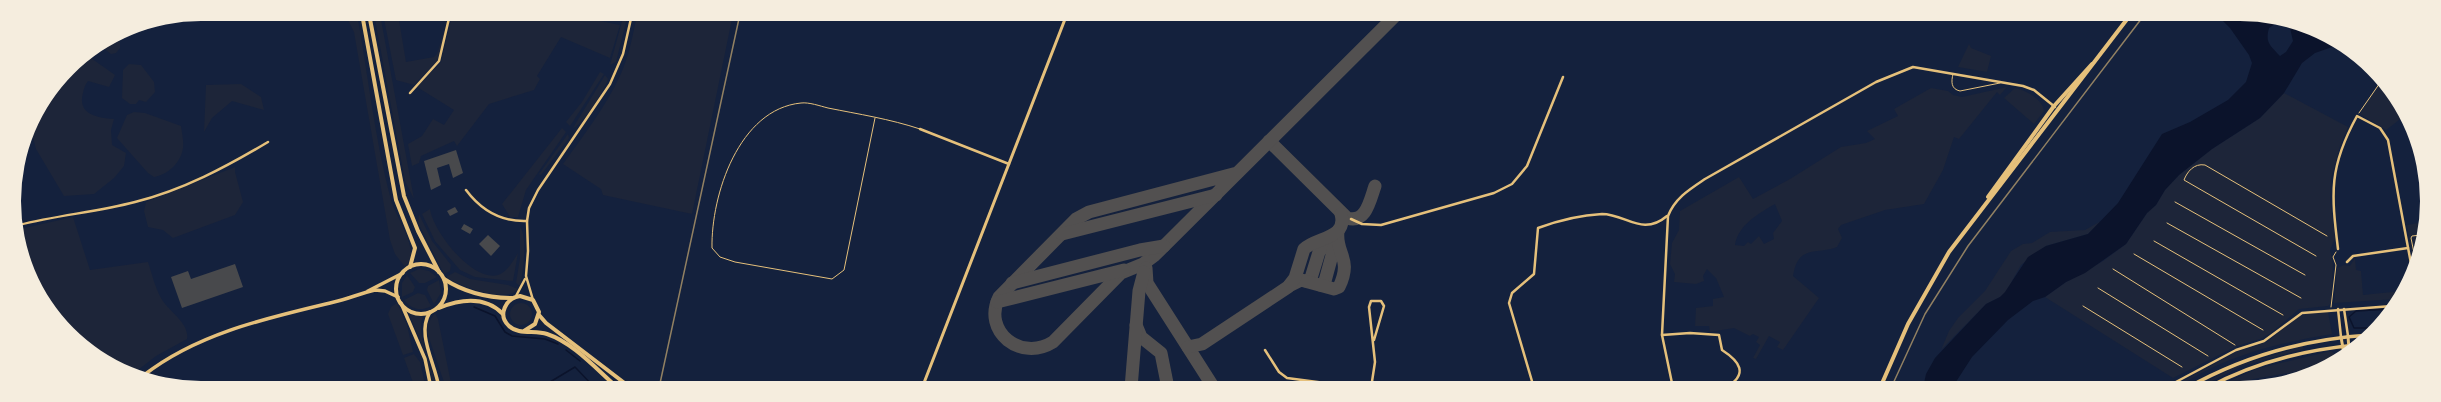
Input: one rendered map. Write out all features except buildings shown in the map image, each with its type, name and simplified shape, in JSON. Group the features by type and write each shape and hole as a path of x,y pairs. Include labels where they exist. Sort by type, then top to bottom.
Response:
{"main road":[{"path":"363,21 396,200 415,248 410,267"},
{"path":"370,21 404,196 418,231 444,280 445,296 436,309"},
{"path":"1883,381 1917,306 1942,263 1976,216 2059,110 2126,21"},
{"path":"1976,216 2009,165 2054,106 2105,48"},
{"path":"364,293 403,273 410,267 424,265 439,272"},
{"path":"403,273 398,282 398,296 424,359 429,381"},
{"path":"444,280 473,292 496,298 523,296 533,300 538,309 539,315 536,324 524,331"},
{"path":"148,373 175,353 200,342 269,318 364,293 385,291 398,296"},
{"path":"504,314 506,305 514,297"},
{"path":"401,303 414,313 430,312 453,302 470,300 494,307 504,314 510,327 524,331 544,333 564,343 610,381"},
{"path":"430,312 424,322 424,334 435,366 438,381"},
{"path":"539,315 546,323 622,381"},
{"path":"2199,381 2215,372 2270,351 2342,337 2360,335"},
{"path":"2223,381 2270,361 2342,346 2346,347"}],"street":[{"path":"410,93 439,61 448,21"},
{"path":"533,300 528,289 526,276 528,251 527,220 529,208 534,196 610,84 623,54 630,21"},
{"path":"925,381 1064,21"},
{"path":"1672,381 1662,335 1668,216 1678,199 1705,179 1876,82 1913,67 2004,82 2034,90 2059,110"},
{"path":"1351,219 1362,224 1381,225 1494,193 1512,184 1527,166 1564,77"},
{"path":"2338,249 2332,196 2333,178 2342,147 2357,116 2380,128 2385,134 2410,259"},
{"path":"920,129 1008,164"},
{"path":"23,224 73,212 124,205 154,196 223,169 268,142"},
{"path":"466,190 484,208 499,217 512,220 527,220"},
{"path":"1532,381 1509,303 1512,293 1531,277 1536,270 1538,228 1553,223 1603,214 1640,225 1657,222 1668,216"},
{"path":"2347,262 2353,256 2408,248"},
{"path":"514,297 526,276"},
{"path":"1372,381 1375,367 1374,340 1369,307 1371,301 1377,300 1381,301 1384,306 1374,340"},
{"path":"2176,381 2236,350 2268,339 2302,313 2386,306"},
{"path":"2338,309 2343,349"},
{"path":"2344,309 2349,345"},
{"path":"1662,335 1690,332 1719,335 1721,339 1720,348 1736,359 1739,370 1733,381"},
{"path":"1265,350 1279,372 1287,378 1310,381"}],"lane":[{"path":"1953,73 1952,78 1954,88 1960,92 2004,82"},
{"path":"875,118 844,270 832,279 735,262 720,257 712,248 712,235 729,162 758,123 779,109 802,103 875,118 920,129"},
{"path":"2413,250 2411,238 2412,236 2417,235"}],"path":[{"path":"2357,116 2378,85"},
{"path":"2316,256 2184,180 2194,167 2205,166 2327,236"},
{"path":"2175,202 2304,275"},
{"path":"2167,223 2301,298"},
{"path":"2154,241 2283,315"},
{"path":"2330,310 2336,266 2333,257 2338,249"},
{"path":"2134,254 2264,330"},
{"path":"2113,269 2235,345"},
{"path":"2098,288 2208,356"},
{"path":"2083,306 2182,367"}],"shaded area":[{"path":"348,21 358,21 385,178 391,200 406,234 411,252 405,267 395,254 390,240 354,32"},
{"path":"375,21 381,21 414,199 405,181"},
{"path":"384,21 399,21 406,62 434,57 437,54 448,21 438,60 414,85 396,80"},
{"path":"451,21 600,21 620,25 610,58 561,37 537,76 540,79 534,90 489,104 457,146 454,141 421,156 419,163 412,166 408,144 422,136 433,119 444,125 454,110 417,87 441,62"},
{"path":"622,21 626,21 616,62 610,65"},
{"path":"636,21 732,21 692,214 603,195 601,189 563,164 601,111 614,88 623,68"},
{"path":"2223,21 2252,21 2275,24 2269,28 2268,41 2280,56 2286,52 2293,41 2290,28 2309,35 2333,47 2315,53 2302,63 2284,93 2260,118 2212,149 2179,175 2165,190 2156,205 2147,213 2126,244 2085,273 2066,282 2045,297 2033,301 2008,320 1972,357 1957,381 1924,381 1926,374 1935,358 1986,304 2000,297 2005,292 2028,257 2046,246 2088,234 2118,203 2162,134 2190,122 2228,100 2246,82 2252,63 2249,55 2230,28"},
{"path":"118,41 120,42 120,48 116,53 111,54 104,49"},
{"path":"1969,44 1971,48 1991,56 1987,72 1958,67"},
{"path":"91,58 115,75 109,87 88,81 82,100 83,106 90,114 114,119 111,130 112,145 126,153 124,166 114,178 94,194 64,196 36,149 33,138 45,111 58,91 82,66"},
{"path":"129,64 141,65 154,82 155,92 146,102 139,100 136,104 130,104 122,98 123,70"},
{"path":"600,72 604,74 570,126 566,122 582,102"},
{"path":"605,75 608,79 598,98 582,121 573,128"},
{"path":"241,84 261,97 264,110 232,101 212,118 204,132 206,85"},
{"path":"2379,86 2390,101 2400,119 2386,130 2360,114 2370,97"},
{"path":"2007,87 2000,95 1997,92 1959,139 1954,137 1943,170 1924,204 1885,210 1841,225 1838,229 1842,238 1837,247 1809,252 1799,259 1795,266 1793,276 1819,298 1783,350 1777,347 1780,342 1769,336 1756,359 1753,358 1760,345 1756,342 1759,337 1753,334 1750,336 1734,328 1710,332 1709,326 1695,326 1696,308 1713,306 1713,299 1724,297 1716,278 1707,269 1703,276 1704,281 1696,284 1674,282 1675,274 1670,264 1672,243 1679,230 1680,211 1739,177 1753,199 1790,179 1841,147 1866,143 1875,139 1867,131 1898,116 1894,109 1931,88 1948,91 1953,95 1962,97","holes":["1775,204 1782,221 1773,233 1774,239 1764,244 1759,236 1751,244 1748,242 1744,246 1735,245 1740,231 1750,220"]},
{"path":"2015,88 2033,96 2043,107 2044,111 2034,124 2004,98"},
{"path":"2284,93 2348,127 2340,146 2331,179 2330,200 2335,238 2330,250 2333,265 2331,303 2328,306 2299,309 2271,333 2260,339 2237,346 2173,378 2045,297 2066,282 2103,261 2126,244 2147,213 2156,205 2165,190 2179,175 2212,149 2260,118"},
{"path":"134,112 145,113 181,126 183,143 182,153 173,167 164,174 154,177 148,173 117,138 127,115"},
{"path":"562,128 566,132 526,190 518,217 510,217 502,204"},
{"path":"568,134 569,138 541,175 539,174"},
{"path":"235,167 243,202 235,215 173,238 163,230 148,227 144,211 146,202"},
{"path":"430,209 438,230 455,253 477,271 488,275 501,274 512,263 518,253 513,281 475,277 460,270 435,241 422,214"},
{"path":"419,214 432,241 451,265 450,271 444,274 418,223"},
{"path":"73,217 90,270 148,262 155,285 161,298 182,322 187,333 187,339 156,356 139,369 101,351 91,344 66,320 51,301 35,270 27,248 23,228"},
{"path":"2101,221 2088,234 2046,246 2021,265 2006,292 2000,297 1986,304 1941,350 1949,331 1958,318 1985,291 2011,251 2023,244 2032,243 2050,232 2085,230"},
{"path":"2418,223 2417,236 2412,254 2407,225"},
{"path":"520,227 524,238 524,246 520,286 516,283 520,258"},
{"path":"2355,258 2356,270 2361,271 2363,295 2396,292 2391,299 2334,303 2337,268 2344,265 2350,266"},
{"path":"419,269 429,271 437,277 425,283 419,283 410,273"},
{"path":"455,272 470,279 508,285 518,289 512,293 504,295 482,292 461,285 446,277"},
{"path":"407,275 415,287 413,292 402,297 402,283"},
{"path":"439,280 441,293 434,304 427,290 428,286"},
{"path":"418,293 425,295 431,306 424,309 416,309 404,300"},
{"path":"397,303 407,325 413,352 403,355 388,314 391,307"},
{"path":"517,303 525,303 532,310 532,318 525,325 517,325 510,318 510,310"},
{"path":"2328,312 2332,334 2252,352 2213,367 2188,381 2183,381 2236,352 2267,342 2297,317 2309,313"},
{"path":"435,313 438,319 451,381 444,381 427,332 428,323"},
{"path":"409,314 423,317 421,332 435,381 432,381 425,352"},
{"path":"2303,346 2304,349 2242,366 2212,381 2207,381 2237,366"},
{"path":"2331,351 2335,354 2296,372 2248,381 2229,381 2256,369"},
{"path":"414,354 420,362 424,381 412,381 404,358"}],"waterway":[{"path":"474,307 495,316 505,332 512,336 545,339 558,344"},
{"path":"2367,328 2354,328 2349,317 2356,311 2384,309"},
{"path":"566,350 580,361"},
{"path":"552,381 575,367 588,381"}],"taxiway":[{"path":"1237,173 1089,212 1076,219 999,297 995,310 996,322 1000,332 1017,346 1029,348 1041,347 1053,342 1121,273 1143,264 1155,255 1390,21"},
{"path":"1269,141 1347,218 1359,218 1363,214 1369,204 1375,186"},
{"path":"1062,234 1216,195"},
{"path":"1188,347 1202,344 1288,287 1295,278 1304,249 1309,245 1336,233 1342,222 1341,214"},
{"path":"1289,286 1301,280 1334,289 1339,287 1343,277 1344,263 1339,245 1338,231"},
{"path":"1320,285 1325,281 1337,237"},
{"path":"1306,281 1311,278 1319,252 1331,238"},
{"path":"1012,283 1140,250 1164,246"},
{"path":"1146,268 1147,283 1210,381"},
{"path":"997,302 1124,270"},
{"path":"1132,381 1139,291 1144,272"},
{"path":"1136,325 1141,337 1161,353 1167,381"}],"railway":[{"path":"661,381 738,21"},
{"path":"1894,381 1925,314 1968,246 2140,21"}]}
